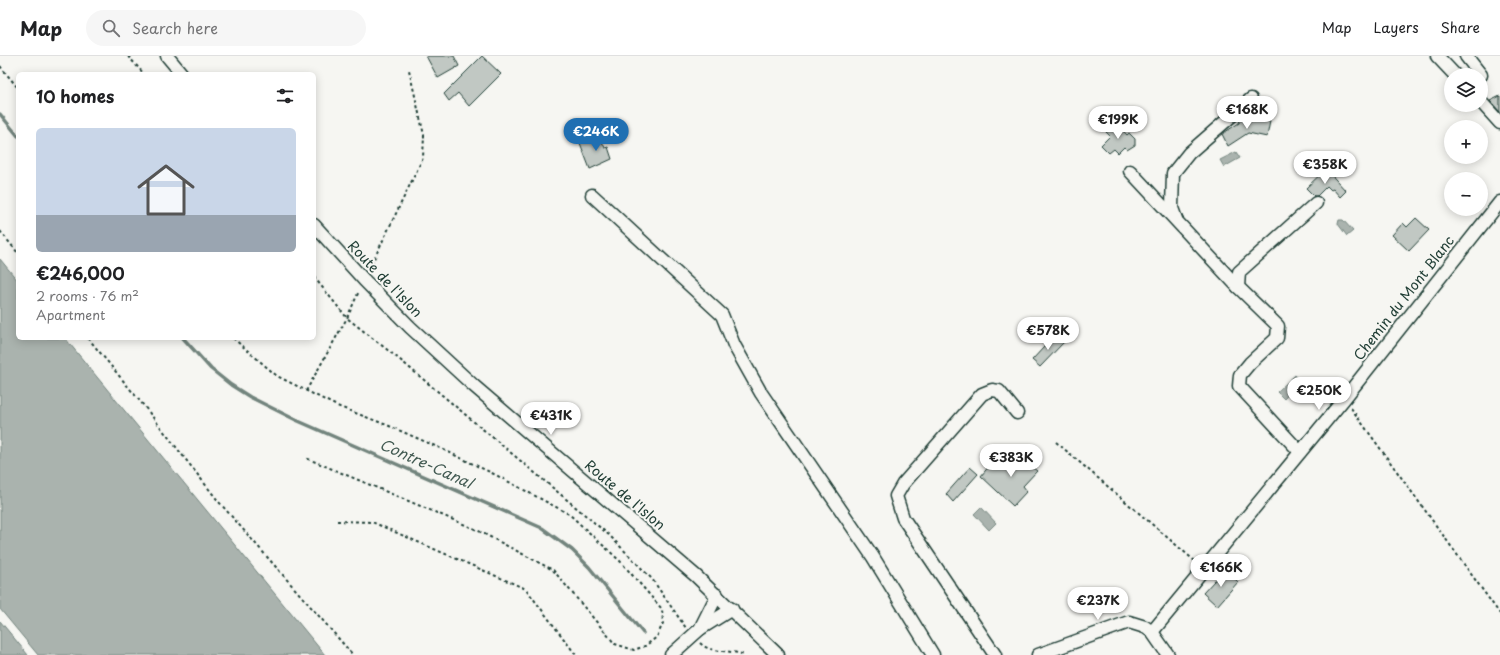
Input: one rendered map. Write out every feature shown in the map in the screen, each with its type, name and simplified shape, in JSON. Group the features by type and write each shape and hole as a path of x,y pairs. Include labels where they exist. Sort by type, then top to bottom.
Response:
{"street":[{"path":"167,56 180,72"},
{"path":"1437,56 1448,68"},
{"path":"1466,56 1476,68"},
{"path":"1177,220 1172,208 1173,173 1189,153 1251,99"},
{"path":"1488,109 1500,122"},
{"path":"1130,171 1238,287 1278,326 1277,338 1250,363 1240,375 1239,386 1300,452"},
{"path":"592,195 722,315 734,345 762,392 873,557 933,655"},
{"name":"Chemin du Mont Blanc","path":"1152,632 1344,399 1500,202"},
{"path":"1238,287 1239,272 1316,203"},
{"name":"Route de l'Islon","path":"316,227 364,280 410,327 474,386 718,595 778,655"},
{"path":"994,655 903,518 896,496 903,484 982,394 992,390 999,392 1016,413"},
{"path":"671,655 694,630 718,595"},
{"path":"694,630 732,609"},
{"path":"1038,655 1129,622 1145,627 1152,632 1168,655"}],"path":[{"path":"128,56 142,72"},
{"path":"0,66 16,86"},
{"path":"306,391 347,318 423,158 424,135 409,70"},
{"path":"0,231 16,251"},
{"path":"316,279 347,318 399,359 609,535 652,579 694,630"},
{"path":"90,340 144,406 219,502 353,655"},
{"path":"235,340 277,376 337,406 387,425 442,449 496,475 569,514 620,562 662,609 663,623 657,637 645,646 634,650 615,644 553,570 475,528 306,458"},
{"path":"1344,399 1500,614"},
{"path":"1056,442 1205,569"},
{"path":"337,521 372,522 526,589 576,655"},
{"path":"699,642 704,647 712,650 729,651 744,655"}],"shaded area":[{"path":"1236,152 1240,158 1224,167 1220,160"},
{"path":"1339,220 1343,220 1353,231 1347,236 1338,224"},
{"path":"0,259 16,279 16,340 67,340 325,655 38,655 0,609"},
{"path":"1295,375 1301,381 1284,399 1277,392"},
{"path":"981,507 996,523 989,530 974,514"},
{"path":"0,621 28,655 0,655"}],"building":[{"path":"426,56 454,56 459,66 438,78"},
{"path":"482,56 501,74 469,106 458,93 449,101 444,94"},
{"path":"1500,96 1500,112 1490,101"},
{"path":"1241,118 1256,121 1257,118 1270,121 1267,137 1248,133 1228,146 1222,134 1239,123"},
{"path":"1116,123 1127,135 1129,133 1135,139 1135,145 1127,150 1124,147 1118,153 1114,149 1109,153 1101,145 1110,136 1106,132"},
{"path":"599,135 605,148 608,147 612,159 590,169 580,143"},
{"path":"1326,169 1346,191 1340,197 1333,189 1331,190 1327,186 1317,196 1314,196 1306,188"},
{"path":"1416,218 1429,230 1409,251 1392,235 1403,223 1407,227"},
{"path":"1056,334 1064,342 1040,367 1032,360"},
{"path":"1029,452 1038,461 1032,467 1037,471 1023,486 1027,491 1013,506 981,476 994,460 1014,468"},
{"path":"970,467 978,474 953,502 946,494"},
{"path":"1225,569 1238,582 1217,606 1203,593"}],"waterway":[{"name":"Contre-Canal","path":"0,114 16,134"},
{"name":"Contre-Canal","path":"185,340 211,369 231,385 250,397 296,420 542,528 572,550 589,567 643,633"}]}
